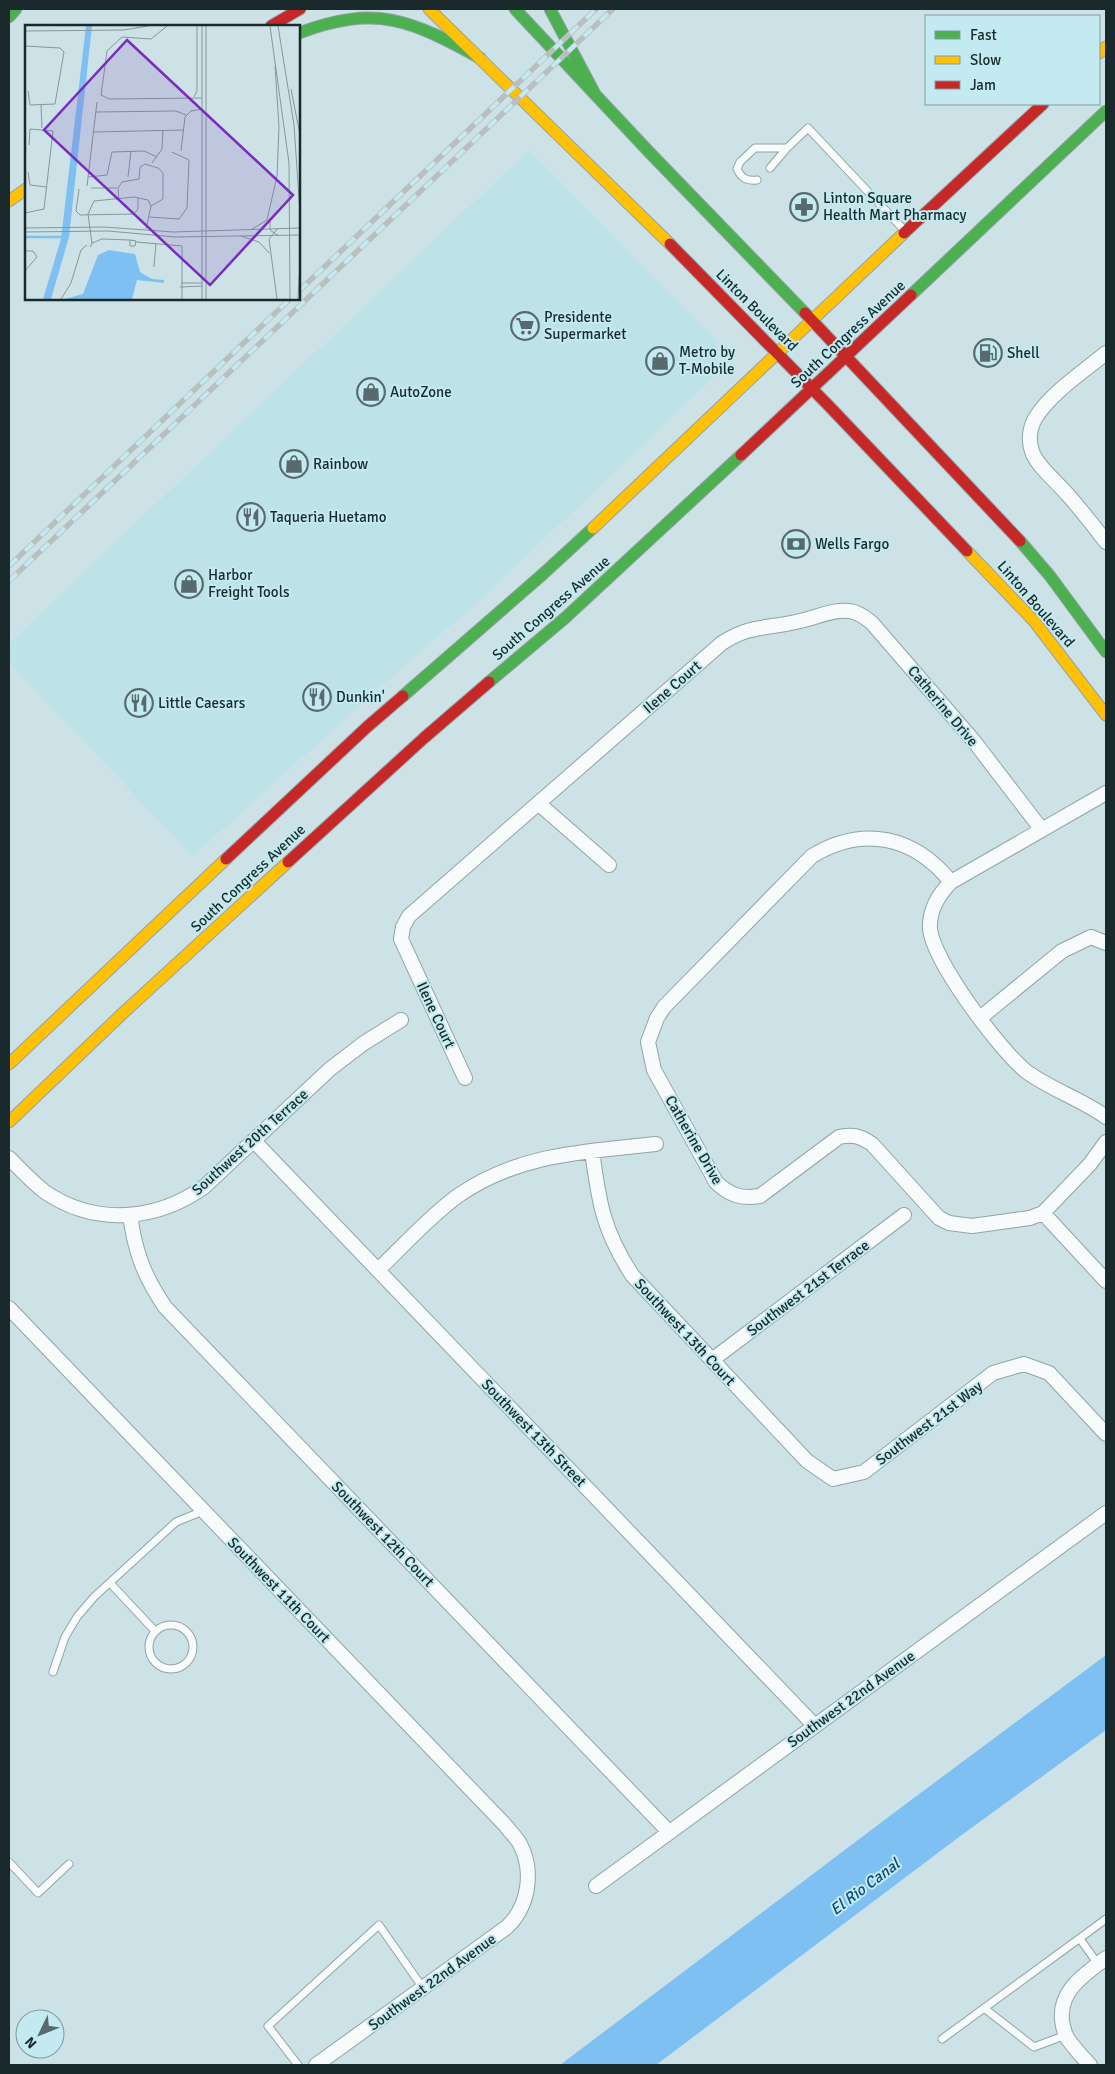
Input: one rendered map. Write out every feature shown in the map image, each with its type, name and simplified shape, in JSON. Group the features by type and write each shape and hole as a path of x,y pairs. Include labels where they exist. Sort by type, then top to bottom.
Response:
{"main road":[{"path":"9,16 16,9"},
{"path":"272,25 300,9"},
{"name":"Linton Boulevard","path":"428,9 633,206 812,388 1034,621 1106,715"},
{"name":"Linton Boulevard","path":"515,9 1009,528 1050,576 1106,652"},
{"path":"550,9 594,94"},
{"path":"300,32 339,18 388,18 437,34 480,58"},
{"name":"South Congress Avenue","path":"9,1064 367,727 543,574 1042,105"},
{"name":"South Congress Avenue","path":"9,1122 122,1014 424,738 586,599 1106,111"},
{"path":"9,201 25,190"}],"street":[{"path":"1106,353 1065,386 1042,408 1032,424 1030,442 1033,454 1040,464 1079,507 1106,542"},
{"name":"Catherine Drive","path":"828,613 839,610 851,611 863,615 872,623 973,740 1042,830"},
{"name":"Ilene Court","path":"465,1078 401,939 403,926 409,916 727,639 754,628 791,624 828,613"},
{"path":"1106,793 951,882 942,891 931,914 930,927 932,940 937,951 980,1018 1005,1051 1027,1072 1106,1117"},
{"path":"538,803 609,865"},
{"name":"Catherine Drive","path":"951,882 935,863 906,845 882,839 857,839 834,845 812,856 664,1007 654,1024 648,1042 654,1070 716,1182 724,1190 736,1196 748,1198 760,1196 839,1137 850,1134 862,1137 872,1144 939,1218 949,1223 972,1226 1030,1218 1043,1213"},
{"path":"980,1018 1062,951 1091,937 1106,943"},
{"name":"Southwest 20th Terrace","path":"9,1158 35,1184 58,1200 85,1211 113,1216 130,1215 166,1208 192,1196 204,1187 330,1070 364,1043 401,1020"},
{"name":"Southwest 13th Street","path":"254,1141 815,1726"},
{"path":"1106,1142 1090,1164 1043,1213 1106,1281"},
{"path":"378,1270 446,1205 481,1181 506,1168 533,1160 656,1144"},
{"name":"Southwest 13th Court","path":"592,1151 599,1203 607,1229 618,1253 641,1285 807,1462 833,1479"},
{"name":"Southwest 12th Court","path":"130,1215 133,1240 140,1264 151,1286 166,1307 669,1832"},
{"name":"Southwest 21st Terrace","path":"712,1360 904,1215"},
{"name":"Southwest 11th Court","path":"9,1308 506,1826 520,1843 526,1857 528,1884"},
{"name":"Southwest 21st Way","path":"833,1479 864,1472 994,1373 1024,1364 1050,1374 1106,1434"},
{"name":"Southwest 22nd Avenue","path":"596,1886 1106,1513"},
{"name":"Southwest 22nd Avenue","path":"316,2065 507,1927 516,1919 524,1902 528,1884"},
{"path":"1090,2065 1066,2036 1062,2018 1063,2006 1073,1984 1102,1961"}],"lane":[{"path":"770,168 808,128 906,231"},
{"path":"757,180 748,180 741,176 737,169 740,162 754,148 787,148"},
{"path":"53,1672 65,1637 77,1616 176,1522 203,1511"},
{"path":"110,1583 155,1631"},
{"path":"168,1624 182,1627 187,1631 194,1644 187,1663 174,1669 160,1667 155,1663 149,1650 151,1636 155,1631 168,1624"},
{"path":"9,1862 38,1893 69,1864"},
{"path":"942,2039 1106,1919"},
{"path":"298,2065 268,2026 378,1924 423,1988"},
{"path":"1080,1939 1102,1961"},
{"path":"984,2008 1034,2047 1066,2036"}],"shaded area":[{"path":"529,150 716,340 718,373 478,602 408,662 193,856 9,663 9,643"}],"water":[{"name":"El Rio Canal","path":"1106,1655 1106,1730 959,1837 656,2065 560,2065 895,1812"}],"railway":[{"path":"300,290 596,9"},
{"path":"9,581 613,9"},
{"path":"9,566 289,300"}],"traffic: fast":[{"path":"9,17 16,9"},
{"path":"515,9 650,153 805,313"},
{"path":"550,9 595,94"},
{"path":"300,33 326,24 350,19 372,18 392,20 433,34 480,58"},
{"path":"911,295 1106,111"},
{"path":"489,682 565,618 741,455"},
{"path":"403,696 593,528"},
{"path":"1020,541 1050,576 1106,652"}],"traffic: slow":[{"path":"429,9 670,244"},
{"path":"1100,52 1106,47"},
{"path":"9,201 25,190"},
{"path":"593,528 904,233"},
{"path":"967,551 1034,621 1106,715"},
{"path":"9,1064 226,859"},
{"path":"9,1122 122,1014 288,862"}],"traffic: jam":[{"path":"273,25 300,9"},
{"path":"904,233 1042,105"},
{"path":"670,244 829,406 967,551"},
{"path":"741,455 911,295"},
{"path":"805,313 1020,541"},
{"path":"288,862 424,738 489,682"},
{"path":"226,859 367,727 403,696"}],"place":[{"name":"Linton Square Health Mart Pharmacy","path":"804,207"},
{"name":"Presidente Supermarket","path":"525,326"},
{"name":"Shell","path":"988,353"},
{"name":"Metro by T-Mobile","path":"660,361"},
{"name":"AutoZone","path":"371,392"},
{"name":"Rainbow","path":"294,464"},
{"name":"Taqueria Huetamo","path":"251,517"},
{"name":"Wells Fargo","path":"796,544"},
{"name":"Harbor Freight Tools","path":"189,584"},
{"name":"Dunkin'","path":"317,697"},
{"name":"Little Caesars","path":"139,703"}]}
